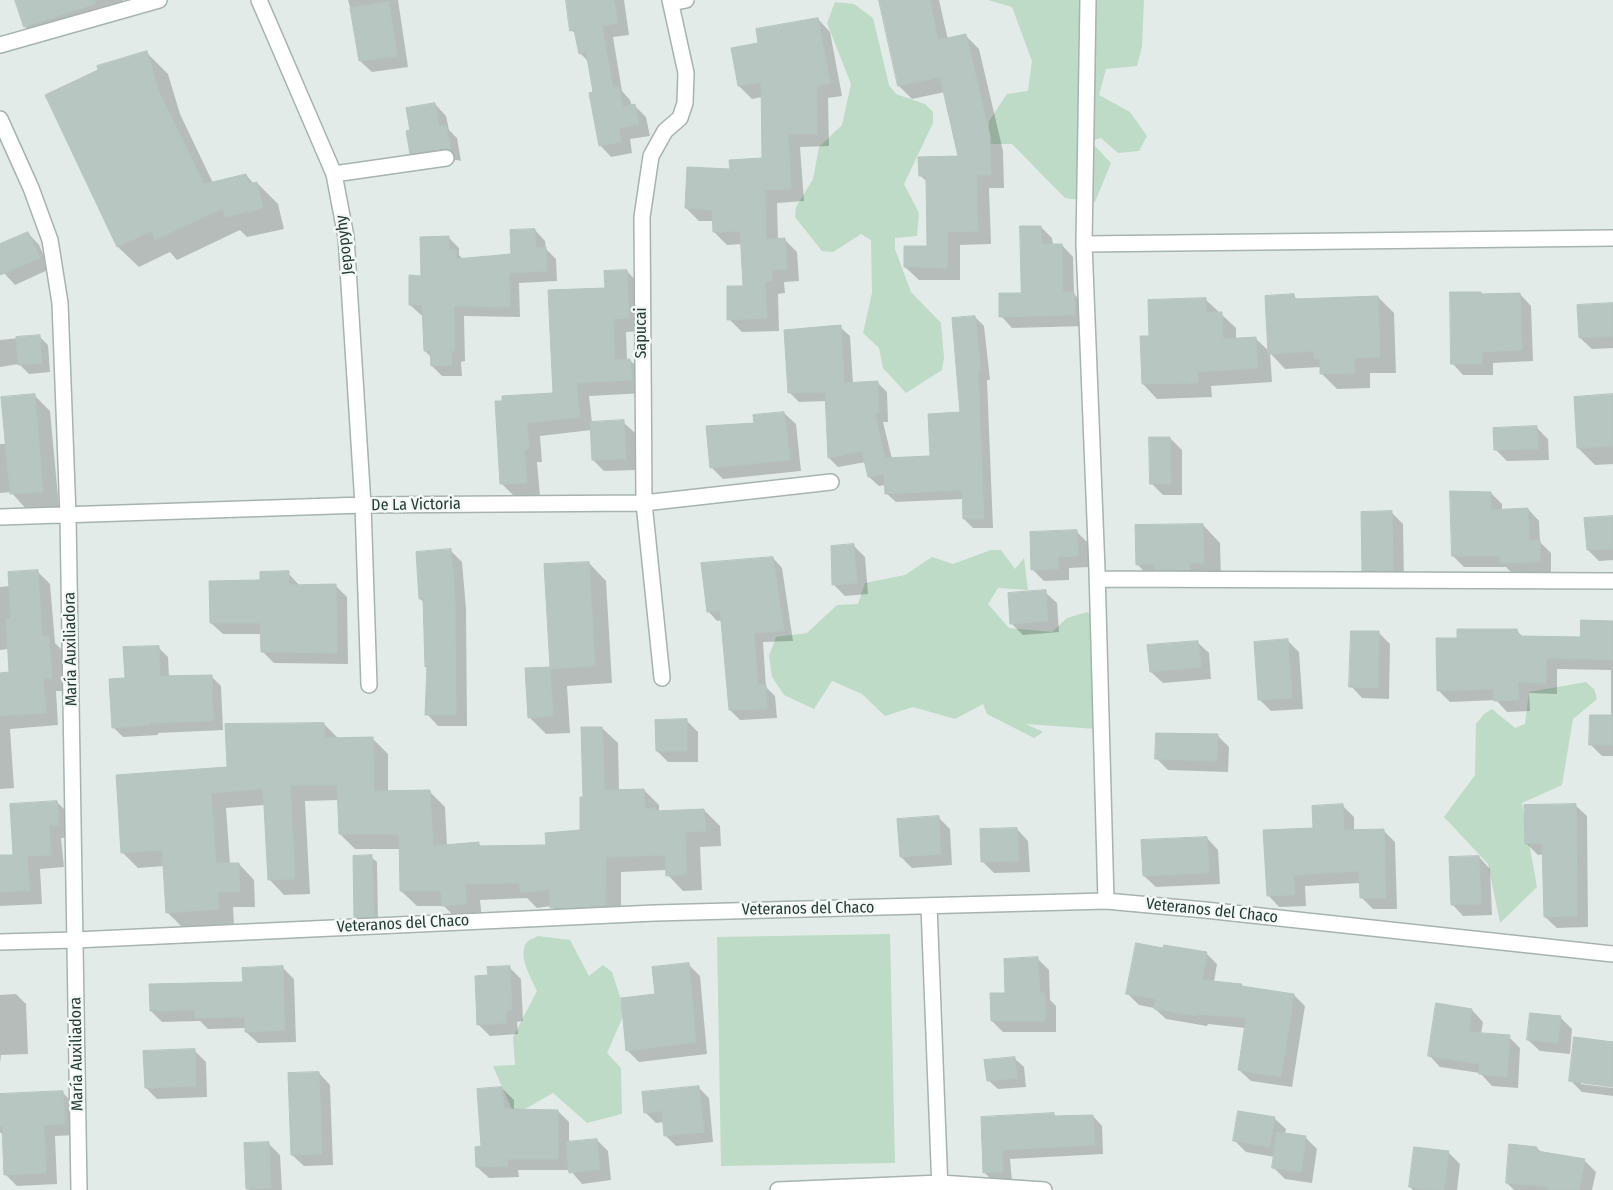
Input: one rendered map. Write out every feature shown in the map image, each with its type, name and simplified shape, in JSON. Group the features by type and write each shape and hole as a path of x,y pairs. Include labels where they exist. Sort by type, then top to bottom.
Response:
{"street":[{"path":"0,45 158,0"},
{"name":"Jepopyhy","path":"259,0 334,174 346,238 363,505 369,684"},
{"path":"671,2 686,0"},
{"path":"1088,0 1084,244 1097,580 1106,901"},
{"name":"Sapucai","path":"662,678 644,502 642,217 651,156 665,131 680,118 685,103 686,73 671,2"},
{"name":"María Auxiliadora","path":"0,118 31,188 50,240 60,303 68,516 79,1190"},
{"path":"334,174 446,158"},
{"path":"1084,244 1613,238"},
{"name":"De La Victoria","path":"0,517 363,505 644,502 831,482"},
{"path":"1097,580 1613,580"},
{"name":"Veteranos del Chaco","path":"0,942 655,913 1106,901 1613,954"},
{"path":"929,906 940,1186"},
{"path":"778,1190 940,1186 1044,1190"}],"green space":[{"path":"988,0 1144,0 1142,47 1137,66 1106,69 1099,95 1130,112 1147,136 1139,151 1118,153 1101,138 1090,141 1111,163 1095,202 1065,198 1012,144 990,144 988,141 989,121 1007,94 1028,91 1032,61 1012,7"},
{"path":"835,2 854,4 873,18 889,85 896,94 925,104 933,112 933,123 904,184 919,213 917,236 895,238 895,249 911,292 941,323 944,358 942,370 906,393 883,368 879,348 863,333 872,293 871,240 861,234 833,252 822,251 795,217 796,207 813,179 819,147 842,125 851,84 827,23"},
{"path":"991,550 1001,550 1015,569 1024,558 1028,590 998,588 988,604 1009,628 1052,632 1067,618 1087,612 1104,624 1110,730 1026,724 1043,732 1034,738 987,714 983,704 955,719 913,707 885,716 862,694 832,681 814,709 784,695 772,677 769,656 776,637 807,633 837,605 858,604 865,583 905,575 932,557 953,564"},
{"path":"1586,682 1594,689 1597,699 1573,719 1562,785 1522,803 1537,887 1500,923 1488,864 1444,817 1475,775 1476,724 1484,714 1492,709 1515,728 1525,724 1529,692"},
{"path":"890,934 895,1163 721,1166 717,937"},
{"path":"538,936 570,940 589,976 603,965 612,972 625,1012 607,1053 621,1068 622,1114 587,1123 553,1093 525,1109 513,1112 493,1066 515,1065 513,1037 537,991 524,960 524,947 528,941"}],"building":[{"path":"15,0 95,0 95,4 24,27"},
{"path":"566,0 614,0 618,23 602,26 613,88 619,87 623,107 635,104 639,124 619,128 621,142 599,146 589,93 593,92 586,52 579,54 574,30 570,31"},
{"path":"879,0 930,0 938,40 966,34 990,136 991,175 976,175 978,231 947,232 947,268 904,267 904,246 927,246 926,176 919,176 918,157 958,156 940,77 898,86"},
{"path":"389,2 397,56 359,61 350,8"},
{"path":"818,18 830,83 816,86 817,134 788,134 791,189 765,190 766,239 785,238 787,269 772,270 772,281 765,281 767,318 727,320 727,286 743,286 740,231 713,232 712,210 685,208 687,167 730,169 729,160 762,158 761,82 738,86 731,48 758,43 756,29"},
{"path":"147,51 159,92 204,184 246,174 249,184 257,182 263,208 225,217 223,208 155,240 152,231 117,247 45,95 98,70 97,66"},
{"path":"435,103 439,126 446,125 451,150 445,149 410,154 406,131 410,130 406,108"},
{"path":"1020,226 1041,226 1042,244 1062,244 1063,292 1074,292 1075,315 999,317 999,293 1021,293"},
{"path":"535,229 536,248 546,247 547,271 509,273 510,307 454,306 455,351 451,351 452,365 431,366 430,351 424,351 422,305 409,305 409,275 421,276 420,237 449,236 449,250 456,250 456,259 511,254 510,230"},
{"path":"28,232 40,258 0,275 0,244"},
{"path":"627,270 629,318 613,319 615,360 630,359 632,380 576,383 580,417 527,423 529,449 524,449 527,483 500,484 495,401 502,401 502,396 553,393 548,290 605,288 604,271"},
{"path":"1450,292 1481,292 1481,294 1520,293 1522,350 1482,352 1482,364 1451,364"},
{"path":"1294,294 1295,299 1378,296 1380,357 1354,358 1355,373 1320,374 1320,359 1314,359 1314,351 1268,354 1265,296"},
{"path":"1206,298 1206,312 1222,312 1223,339 1256,337 1258,368 1197,372 1198,383 1142,384 1140,336 1149,336 1148,300"},
{"path":"1613,303 1613,336 1579,338 1577,305"},
{"path":"975,316 981,371 978,371 984,519 963,519 962,490 885,494 884,474 868,477 862,451 828,458 825,392 788,393 784,330 841,325 844,383 878,381 879,413 875,413 885,458 930,456 928,414 960,412 952,318"},
{"path":"40,335 42,363 18,365 16,337"},
{"path":"35,394 43,492 10,494 1,397"},
{"path":"1613,394 1613,446 1577,448 1574,397"},
{"path":"784,412 790,460 710,468 706,426 754,423 753,415"},
{"path":"624,420 626,459 592,460 590,422"},
{"path":"1537,426 1538,449 1494,450 1493,428"},
{"path":"1149,437 1170,437 1171,484 1150,484"},
{"path":"1450,491 1491,492 1491,510 1528,508 1529,540 1540,540 1540,562 1500,563 1500,556 1452,556"},
{"path":"1392,511 1393,570 1362,571 1361,512"},
{"path":"1613,516 1613,549 1587,550 1584,518"},
{"path":"1203,524 1204,563 1189,563 1190,570 1154,570 1154,564 1136,565 1135,525"},
{"path":"1077,530 1078,556 1058,557 1058,569 1031,570 1030,532"},
{"path":"854,544 857,583 832,585 831,546"},
{"path":"451,549 455,597 456,715 425,715 427,667 425,667 423,599 419,599 416,552"},
{"path":"773,557 784,631 754,633 758,685 766,685 767,709 729,710 720,610 707,612 701,563"},
{"path":"589,562 595,666 550,669 553,716 528,718 525,668 550,667 544,564"},
{"path":"38,570 42,636 49,636 52,678 43,678 46,713 0,716 0,673 9,672 6,619 11,619 8,572"},
{"path":"289,571 289,585 336,584 337,653 261,652 260,623 210,623 209,581 260,580 260,572"},
{"path":"1046,590 1048,621 1010,624 1008,593"},
{"path":"1581,620 1613,621 1613,660 1546,658 1546,683 1518,682 1519,700 1494,701 1494,689 1437,691 1436,638 1457,638 1457,629 1517,629 1519,636 1580,637"},
{"path":"1351,631 1379,631 1378,688 1349,687"},
{"path":"1288,639 1292,698 1258,700 1254,642"},
{"path":"1198,641 1201,667 1150,672 1147,645"},
{"path":"159,646 160,676 212,675 213,721 149,723 149,725 112,728 109,679 125,678 123,647"},
{"path":"1590,715 1613,715 1613,745 1589,745"},
{"path":"687,719 687,751 656,751 655,720"},
{"path":"324,723 325,738 373,737 374,791 430,790 433,846 479,842 479,846 546,845 545,833 580,830 580,797 583,797 581,727 602,727 605,790 644,789 645,809 655,808 655,811 704,809 706,831 685,832 687,874 666,876 665,855 606,857 605,906 550,908 550,889 521,893 519,883 465,884 467,904 442,906 441,891 400,891 399,834 339,834 337,785 290,785 295,879 268,880 263,789 211,793 216,863 239,863 240,892 218,892 219,909 166,913 162,850 121,853 116,775 227,767 225,724"},
{"path":"1156,733 1218,734 1217,761 1155,759"},
{"path":"57,801 59,825 49,825 51,855 27,856 30,891 0,892 0,855 13,855 10,804"},
{"path":"1343,804 1344,830 1384,829 1386,898 1360,898 1359,871 1294,875 1295,895 1267,896 1263,830 1313,828 1312,806"},
{"path":"1576,804 1577,916 1544,917 1542,843 1525,844 1524,805"},
{"path":"939,816 941,854 900,857 897,819"},
{"path":"1017,828 1019,861 981,862 980,829"},
{"path":"1207,837 1209,873 1143,876 1141,840"},
{"path":"372,855 374,917 354,918 353,856"},
{"path":"1479,856 1481,904 1451,905 1449,857"},
{"path":"1136,943 1163,948 1164,945 1207,952 1202,980 1242,984 1241,986 1294,994 1281,1077 1238,1070 1246,1018 1197,1014 1197,1016 1154,1009 1155,999 1126,994"},
{"path":"1038,957 1040,993 1045,993 1045,1021 991,1021 990,993 1005,993 1004,959"},
{"path":"689,963 696,1042 626,1051 621,998 655,994 652,967"},
{"path":"283,966 285,1030 245,1032 245,1017 195,1018 195,1010 150,1011 149,984 243,982 242,968"},
{"path":"510,966 512,1010 506,1011 507,1023 477,1025 475,976 488,975 487,967"},
{"path":"1436,1003 1472,1009 1469,1032 1510,1035 1507,1077 1479,1074 1480,1064 1428,1056"},
{"path":"1530,1013 1561,1016 1558,1043 1527,1040"},
{"path":"1574,1037 1613,1042 1613,1087 1569,1081"},
{"path":"195,1049 196,1086 145,1088 143,1051"},
{"path":"1015,1057 1017,1078 987,1081 984,1060"},
{"path":"319,1072 322,1154 291,1155 288,1073"},
{"path":"699,1086 704,1132 664,1136 662,1111 644,1113 642,1092"},
{"path":"502,1087 504,1109 558,1110 558,1159 507,1159 508,1166 476,1167 475,1147 481,1146 477,1089"},
{"path":"63,1091 65,1124 44,1125 46,1173 4,1175 2,1126 0,1126 0,1094"},
{"path":"1238,1111 1275,1117 1270,1147 1233,1141"},
{"path":"1054,1113 1054,1116 1093,1115 1095,1145 1002,1150 1003,1172 983,1173 981,1117"},
{"path":"1277,1132 1306,1136 1301,1172 1272,1168"},
{"path":"597,1139 600,1169 569,1173 566,1142"},
{"path":"269,1142 271,1188 246,1189 244,1143"},
{"path":"1509,1144 1537,1147 1537,1151 1585,1159 1579,1190 1548,1190 1549,1187 1506,1183"},
{"path":"1414,1147 1449,1151 1444,1190 1409,1187"}]}
